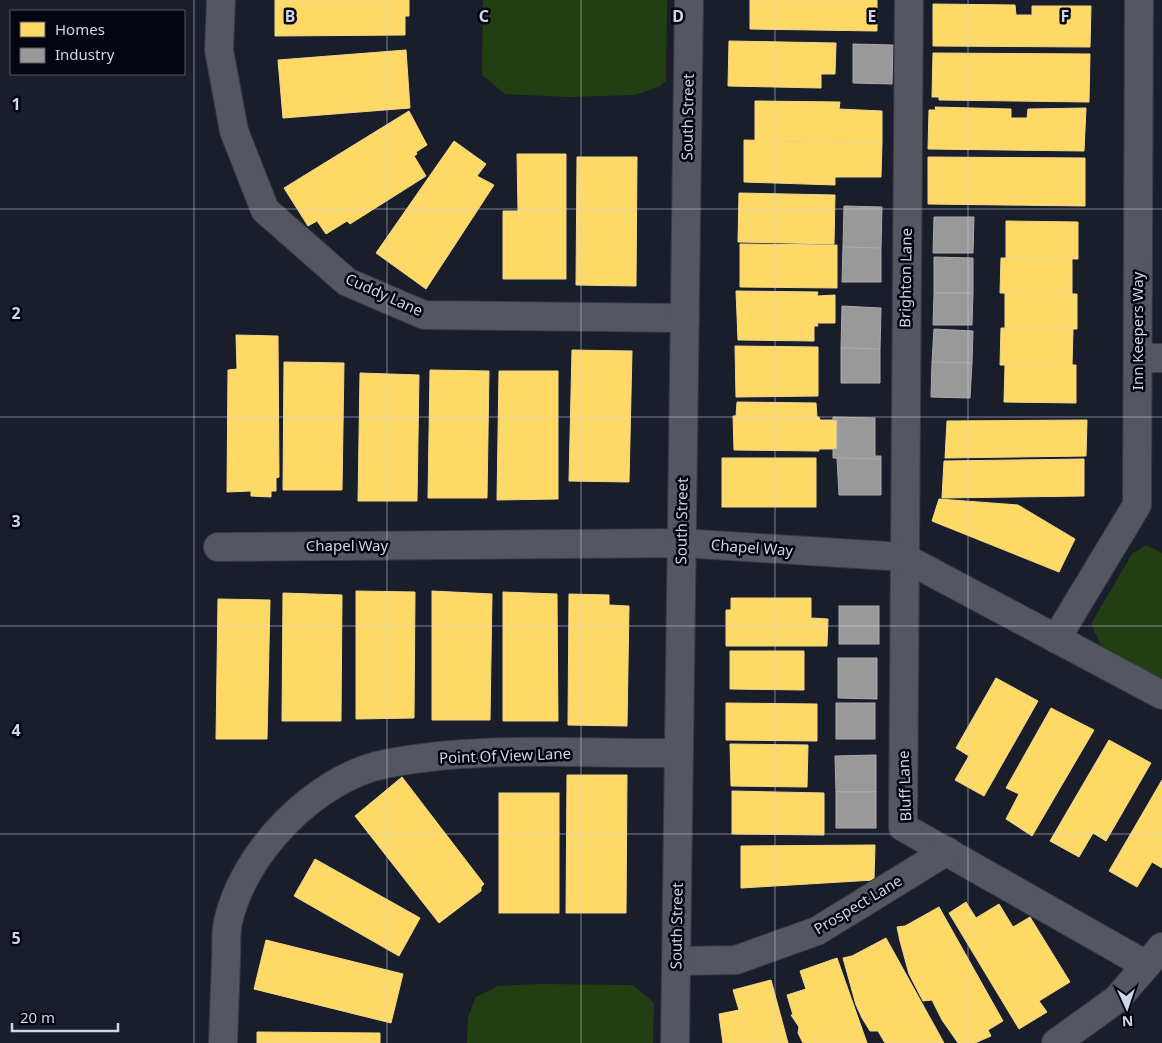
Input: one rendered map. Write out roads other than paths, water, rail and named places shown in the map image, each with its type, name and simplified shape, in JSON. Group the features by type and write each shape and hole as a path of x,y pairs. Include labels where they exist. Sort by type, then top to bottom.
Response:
{"street":[{"name":"Cuddy Lane","path":"221,0 219,50 234,131 265,210 347,282 424,315 685,318"},
{"name":"South Street","path":"675,1043 689,0"},
{"name":"Brighton Lane","path":"904,557 909,0"},
{"name":"Inn Keepers Way","path":"1056,639 1137,505 1150,358 1139,0"},
{"name":"Chapel Way","path":"218,547 682,543 904,557 1162,695"},
{"name":"Bluff Lane","path":"904,557 903,826 947,851 1154,956"},
{"name":"Point Of View Lane","path":"223,1043 228,923 245,876 272,835 306,805 343,779 384,764 484,754 679,753"},
{"name":"Prospect Lane","path":"676,960 736,960 817,931 947,851"},
{"path":"1056,1043 1117,999 1154,956"}]}
